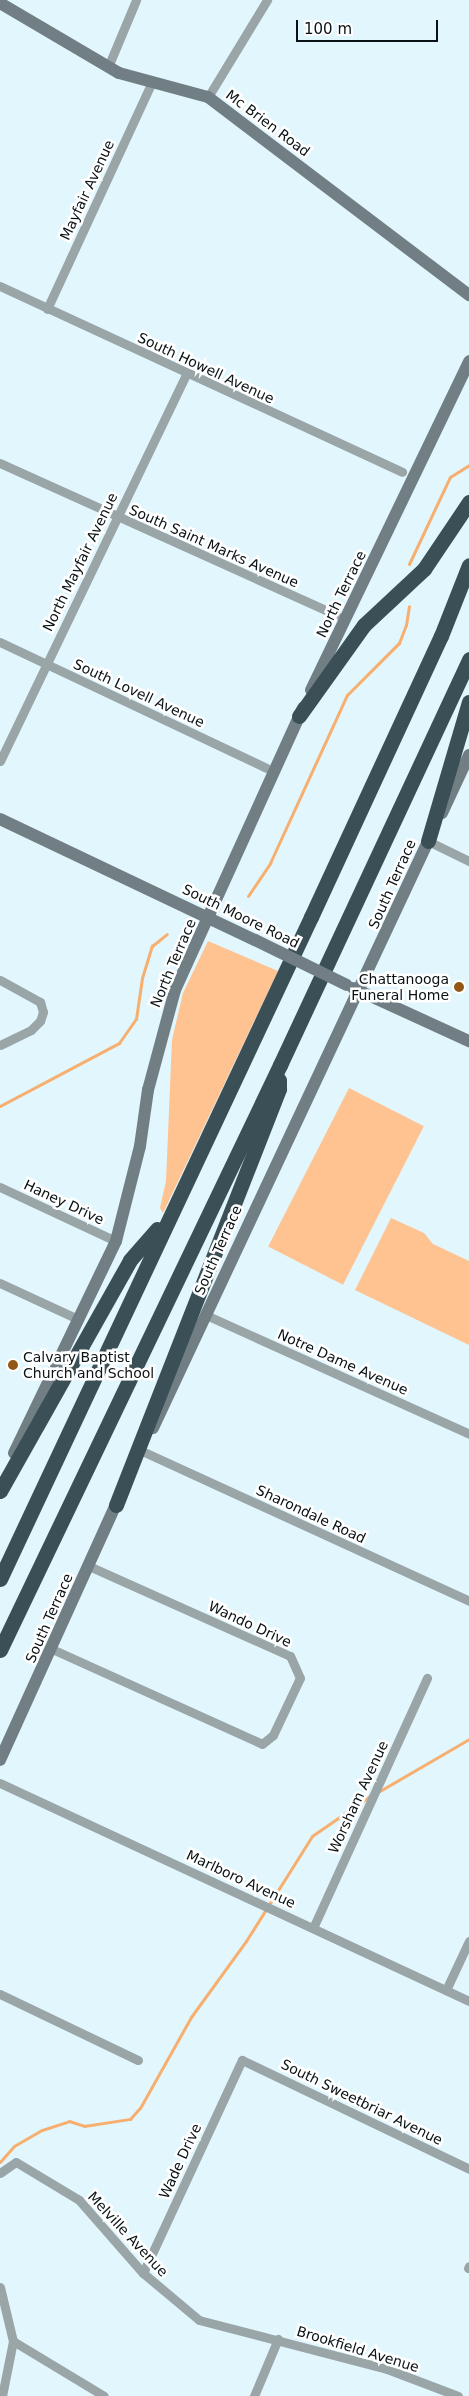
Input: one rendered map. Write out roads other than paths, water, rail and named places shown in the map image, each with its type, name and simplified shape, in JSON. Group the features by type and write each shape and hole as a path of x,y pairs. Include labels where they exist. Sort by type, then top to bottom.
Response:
{"highway":[{"path":"299,716 364,625 424,569 469,502"},
{"path":"0,1580 436,645 469,565"},
{"path":"0,1650 280,1066 469,660"},
{"path":"428,841 469,702"},
{"path":"116,1505 279,1089 280,1066"},
{"path":"0,1491 130,1260 170,1215"}],"street":[{"path":"108,67 136,0"},
{"path":"208,97 267,0"},
{"name":"Mc Brien Road","path":"0,3 108,67 151,84 208,97 469,295"},
{"name":"Mayfair Avenue","path":"47,309 151,84"},
{"name":"South Howell Avenue","path":"0,286 186,375 402,472"},
{"name":"North Terrace","path":"0,1484 3,1468 116,1241 140,1146 148,1090 175,990 299,716 469,361"},
{"name":"North Mayfair Avenue","path":"0,761 186,375"},
{"name":"South Saint Marks Avenue","path":"0,463 336,615"},
{"name":"South Lovell Avenue","path":"0,642 267,768"},
{"name":"South Terrace","path":"0,1760 116,1505 206,1315 250,1215 360,992 469,755"},
{"name":"South Moore Road","path":"0,819 209,917 360,992 469,1041"},
{"path":"428,841 469,861"},
{"path":"0,980 40,1002 43,1012 40,1021 31,1030 0,1045"},
{"name":"Haney Drive","path":"0,1186 116,1241"},
{"path":"0,1283 78,1319"},
{"name":"Notre Dame Avenue","path":"206,1315 469,1434"},
{"name":"Sharondale Road","path":"142,1451 469,1601"},
{"name":"Wando Drive","path":"52,1649 262,1744 273,1735 300,1678 290,1656 89,1566"},
{"name":"Worsham Avenue","path":"313,1928 427,1678"},
{"name":"Marlboro Avenue","path":"0,1783 469,2001"},
{"path":"446,1990 469,1942"},
{"path":"0,1994 138,2060"},
{"name":"South Sweetbriar Avenue","path":"242,2060 469,2169"},
{"name":"Wade Drive","path":"143,2273 242,2060"},
{"name":"Melville Avenue","path":"0,2173 16,2162 79,2200 143,2273 199,2320 278,2339"},
{"path":"0,2287 13,2341 2,2396"},
{"path":"254,2396 278,2339"},
{"name":"Brookfield Avenue","path":"278,2339 387,2369 458,2396"},
{"path":"13,2341 104,2396"}],"waterway":[{"path":"409,564 450,477 469,465"},
{"path":"248,896 270,863 347,695 399,643 406,625 409,606"},
{"path":"0,1106 119,1043 136,1019 142,978 152,946 167,934"},
{"path":"378,1792 469,1739"},
{"path":"0,2162 14,2146 42,2130 69,2121 84,2126 130,2119 140,2108 191,2017 246,1941 312,1836 370,1796"}],"place":[{"name":"Chattanooga Funeral Home","path":"459,987"},
{"name":"Calvary Baptist Church and School","path":"13,1365"}]}
